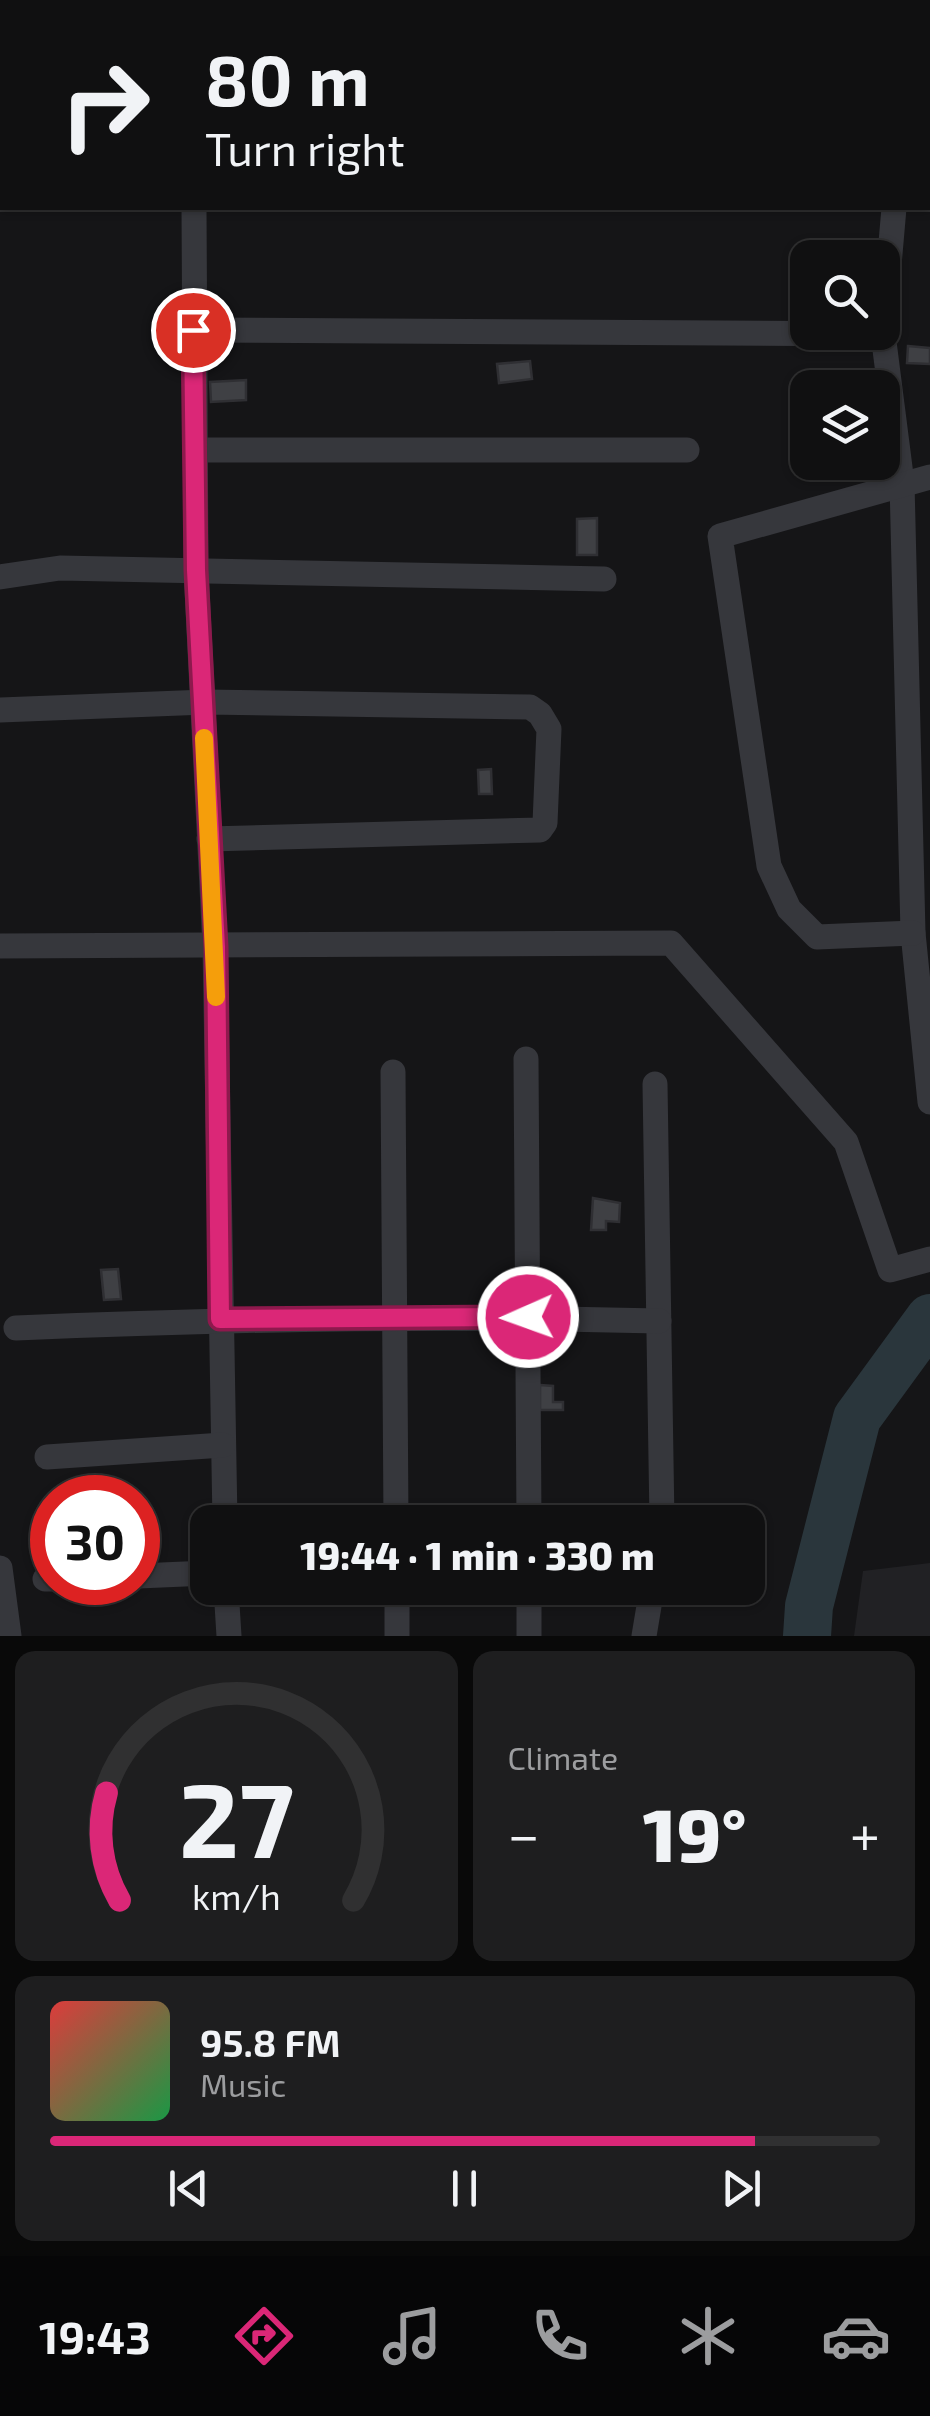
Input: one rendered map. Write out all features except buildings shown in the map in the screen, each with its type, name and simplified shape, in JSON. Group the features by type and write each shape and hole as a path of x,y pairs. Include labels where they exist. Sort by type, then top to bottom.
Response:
{"street":[{"path":"194,210 196,570 216,947 225,1505"},
{"path":"891,240 894,210"},
{"path":"193,330 790,333"},
{"path":"885,350 902,484 913,933 930,1102"},
{"path":"195,450 686,450"},
{"path":"913,933 817,937 782,895 769,866 720,536 930,477"},
{"path":"0,577 60,568 604,579"},
{"path":"0,710 202,702 530,707 549,729 545,824 540,830 209,838"},
{"path":"0,946 672,943 846,1142 890,1270 930,1259"},
{"path":"526,1059 528,1505"},
{"path":"392,1072 396,1505"},
{"path":"656,1084 662,1505"},
{"path":"16,1328 220,1319 659,1320"},
{"path":"47,1458 223,1446"},
{"path":"0,1568 9,1636"},
{"path":"160,1575 190,1574"},
{"path":"227,1605 228,1636"},
{"path":"397,1605 398,1636"},
{"path":"529,1605 529,1636"},
{"path":"644,1636 649,1605"}],"shaded area":[{"path":"930,1563 930,1636 854,1636 863,1571"}],"waterway":[{"path":"807,1636 809,1606 857,1418 930,1318"}],"slow traffic":[{"path":"204,738 216,997"}],"route":[{"path":"193,330 196,570 216,947 220,1319 528,1317"}]}
